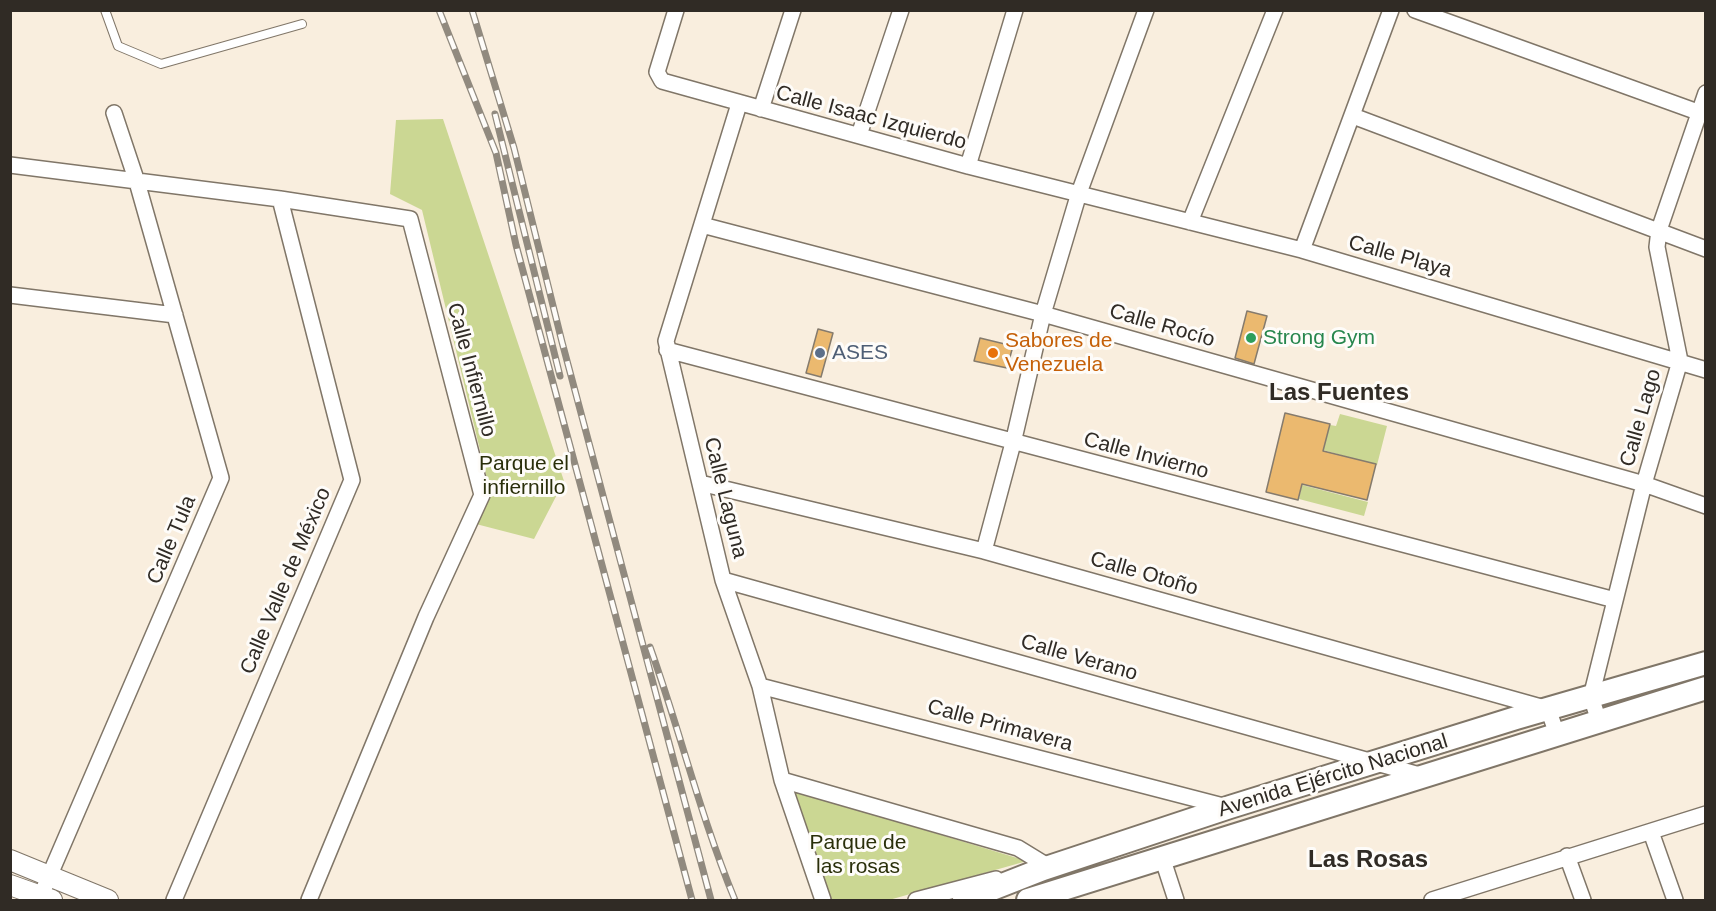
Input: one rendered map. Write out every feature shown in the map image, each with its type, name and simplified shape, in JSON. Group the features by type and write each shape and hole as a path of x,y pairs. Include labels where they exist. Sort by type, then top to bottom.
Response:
{"main road":[{"name":"Avenida Ejército Nacional","path":"964,900 1046,868 1230,807 1706,663"},
{"name":"Avenida Ejército Nacional","path":"1036,899 1162,857 1706,688"}],"street":[{"name":"Calle Isaac Izquierdo","path":"676,10 657,72 662,81 739,104 1079,194"},
{"path":"761,109 793,10"},
{"path":"859,135 901,10"},
{"path":"968,166 1015,10"},
{"path":"984,552 1013,443 1043,314 1079,194 1146,10"},
{"path":"1190,222 1275,10"},
{"path":"1302,250 1391,10"},
{"path":"1415,10 1702,114"},
{"name":"Calle Lago","path":"1591,697 1644,484 1680,361 1657,247 1659,230 1702,114 1706,93"},
{"name":"Calle Laguna","path":"739,104 666,341 723,580 760,686 782,780 823,900"},
{"name":"Calle Tula","path":"44,899 50,875 221,478 137,182 114,113"},
{"path":"1353,116 1706,249"},
{"name":"Calle Infiernillo","path":"10,165 280,199 410,219 482,495 426,618 309,900"},
{"name":"Calle Playa","path":"1079,194 1302,250 1706,370"},
{"name":"Calle Valle de México","path":"174,900 352,480 280,199"},
{"name":"Calle Rocío","path":"702,225 1043,314 1644,484 1706,506"},
{"path":"10,295 175,315"},
{"name":"Calle Invierno","path":"667,350 1615,600"},
{"name":"Calle Otoño","path":"700,483 984,552 1548,709"},
{"name":"Calle Verano","path":"723,580 1424,776"},
{"name":"Calle Primavera","path":"760,686 1230,807"},
{"path":"1591,697 1599,721"},
{"path":"1548,709 1557,734"},
{"path":"782,780 1018,848 1046,868"},
{"path":"1432,900 1706,814"},
{"path":"1651,832 1675,900"},
{"path":"1567,856 1582,900"},
{"path":"1162,857 1176,900"},
{"path":"10,860 108,900"},
{"path":"916,900 983,881 1046,868"},
{"path":"10,885 44,899"}],"lane":[{"path":"105,10 118,46 161,64 302,24"}],"green space":[{"name":"Parque el infiernillo","path":"443,119 564,481 534,539 476,524 488,483 422,210 390,194 396,120"},
{"path":"1340,414 1387,426 1377,465 1323,450 1330,425 1336,426"},
{"path":"1302,485 1368,502 1364,516 1299,499"},
{"name":"Parque de las rosas","path":"793,790 1027,861 889,900 828,900"}],"building":[{"name":"Strong Gym","path":"1247,311 1267,316 1254,364 1235,358"},
{"name":"ASES","path":"818,329 833,333 821,377 806,373"},
{"name":"Sabores de Venezuela","path":"980,338 1013,346 1007,368 974,361"},
{"path":"1285,413 1330,424 1323,451 1376,464 1367,500 1302,484 1298,500 1266,492"}],"railway":[{"path":"439,10 496,153 516,245 692,900"},
{"path":"472,10 514,148 562,342 711,900"},
{"path":"495,114 560,376"},
{"path":"650,647 712,838 735,900"}],"place":[{"name":"Strong Gym","path":"1251,338"},
{"name":"ASES","path":"820,353"},
{"name":"Sabores de Venezuela","path":"993,353"}],"district":[{"name":"Las Fuentes","path":"1339,393"},
{"name":"Las Rosas","path":"1368,860"}]}
